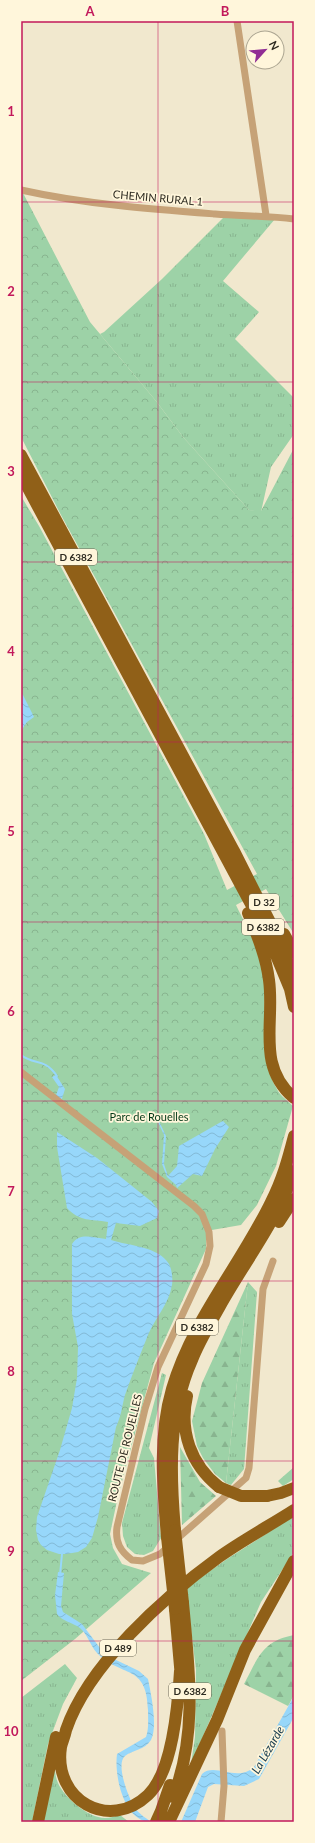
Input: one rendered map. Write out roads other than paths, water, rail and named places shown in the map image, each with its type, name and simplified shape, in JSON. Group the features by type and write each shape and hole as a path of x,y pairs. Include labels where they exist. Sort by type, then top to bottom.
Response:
{"highway":[{"name":"D 6382","path":"21,455 228,852 268,936 290,989 294,1007"},
{"name":"D 6382","path":"21,475 228,852 278,938 294,976"},
{"name":"D 32","path":"228,852 294,952"},
{"path":"228,852 266,960 269,981 270,1055 278,1082 291,1095"},
{"name":"D 6382","path":"163,1822 182,1772 189,1731 190,1700 171,1534 163,1491 163,1448 172,1390 184,1355 205,1312 272,1202 284,1173 294,1136"},
{"name":"D 6382","path":"171,1534 171,1447 177,1410 192,1360 218,1310 280,1206 294,1171"},
{"path":"294,1199 254,1260 218,1310 187,1398 184,1420 187,1440 193,1457 200,1469 219,1487 241,1496 267,1496 294,1488"},
{"name":"D 489","path":"38,1822 50,1760 64,1717 74,1695 102,1656 156,1600 192,1568 221,1547 294,1502"},
{"name":"D 489","path":"180,1671 176,1723 166,1760 157,1781 148,1795 137,1803 126,1808 113,1811 90,1807 78,1800 66,1787 60,1770 61,1747 70,1718 84,1694 114,1652 164,1602 220,1556 294,1510"},
{"path":"169,1822 217,1720 245,1650 294,1561"},
{"name":"D 6382","path":"156,1822 174,1774 179,1743 182,1713 179,1606"}],"street":[{"path":"237,21 266,215"},
{"name":"CHEMIN RURAL 1","path":"21,190 82,202 213,214 266,215 294,219"},
{"name":"ROUTE DE ROUELLES","path":"21,1072 194,1206 202,1214 209,1232 210,1246 206,1264 158,1367 145,1409 116,1534 117,1542 123,1553 132,1560 143,1561 160,1554 246,1478 249,1468 263,1289 273,1261"},
{"path":"221,1822 224,1786 222,1731"}],"water":[{"path":"21,691 34,717 27,722 21,731"},
{"path":"56,1075 65,1089 61,1102 55,1098 59,1087 52,1077"},
{"path":"158,1119 166,1136 164,1164 168,1176 177,1166 179,1146 223,1121 229,1127 215,1149 202,1176 193,1174 177,1188 176,1185 167,1177 162,1164 164,1135 157,1120"},
{"path":"57,1132 97,1158 152,1202 159,1211 157,1218 140,1226 116,1223 111,1240 151,1250 164,1258 169,1264 172,1272 172,1285 168,1298 148,1335 125,1395 116,1427 98,1517 92,1538 86,1547 78,1552 66,1554 59,1554 47,1550 41,1545 38,1540 36,1530 37,1517 60,1450 72,1408 77,1378 78,1347 72,1314 72,1244 75,1240 83,1237 106,1239 108,1222 81,1218 76,1216 67,1208 57,1147"},
{"path":"58,1572 64,1573 61,1606 63,1612 82,1624 100,1648 114,1659 139,1671 148,1679 154,1719 153,1734 151,1740 145,1746 125,1756 122,1760 122,1774 132,1804 138,1812 151,1822 142,1820 134,1814 128,1806 119,1785 116,1763 117,1754 146,1737 148,1727 147,1695 138,1678 106,1661 97,1653 80,1628 62,1619 57,1614 55,1595"},
{"name":"La Lézarde","path":"294,1696 294,1717 259,1779 244,1786 214,1784 208,1787 195,1822 181,1822 202,1774 213,1770 241,1773 254,1767"}],"waterway":[{"path":"21,1055 48,1066 57,1076"},
{"path":"60,1575 62,1554"}],"park label":[{"name":"Parc de Rouelles","path":"149,1117"}]}
